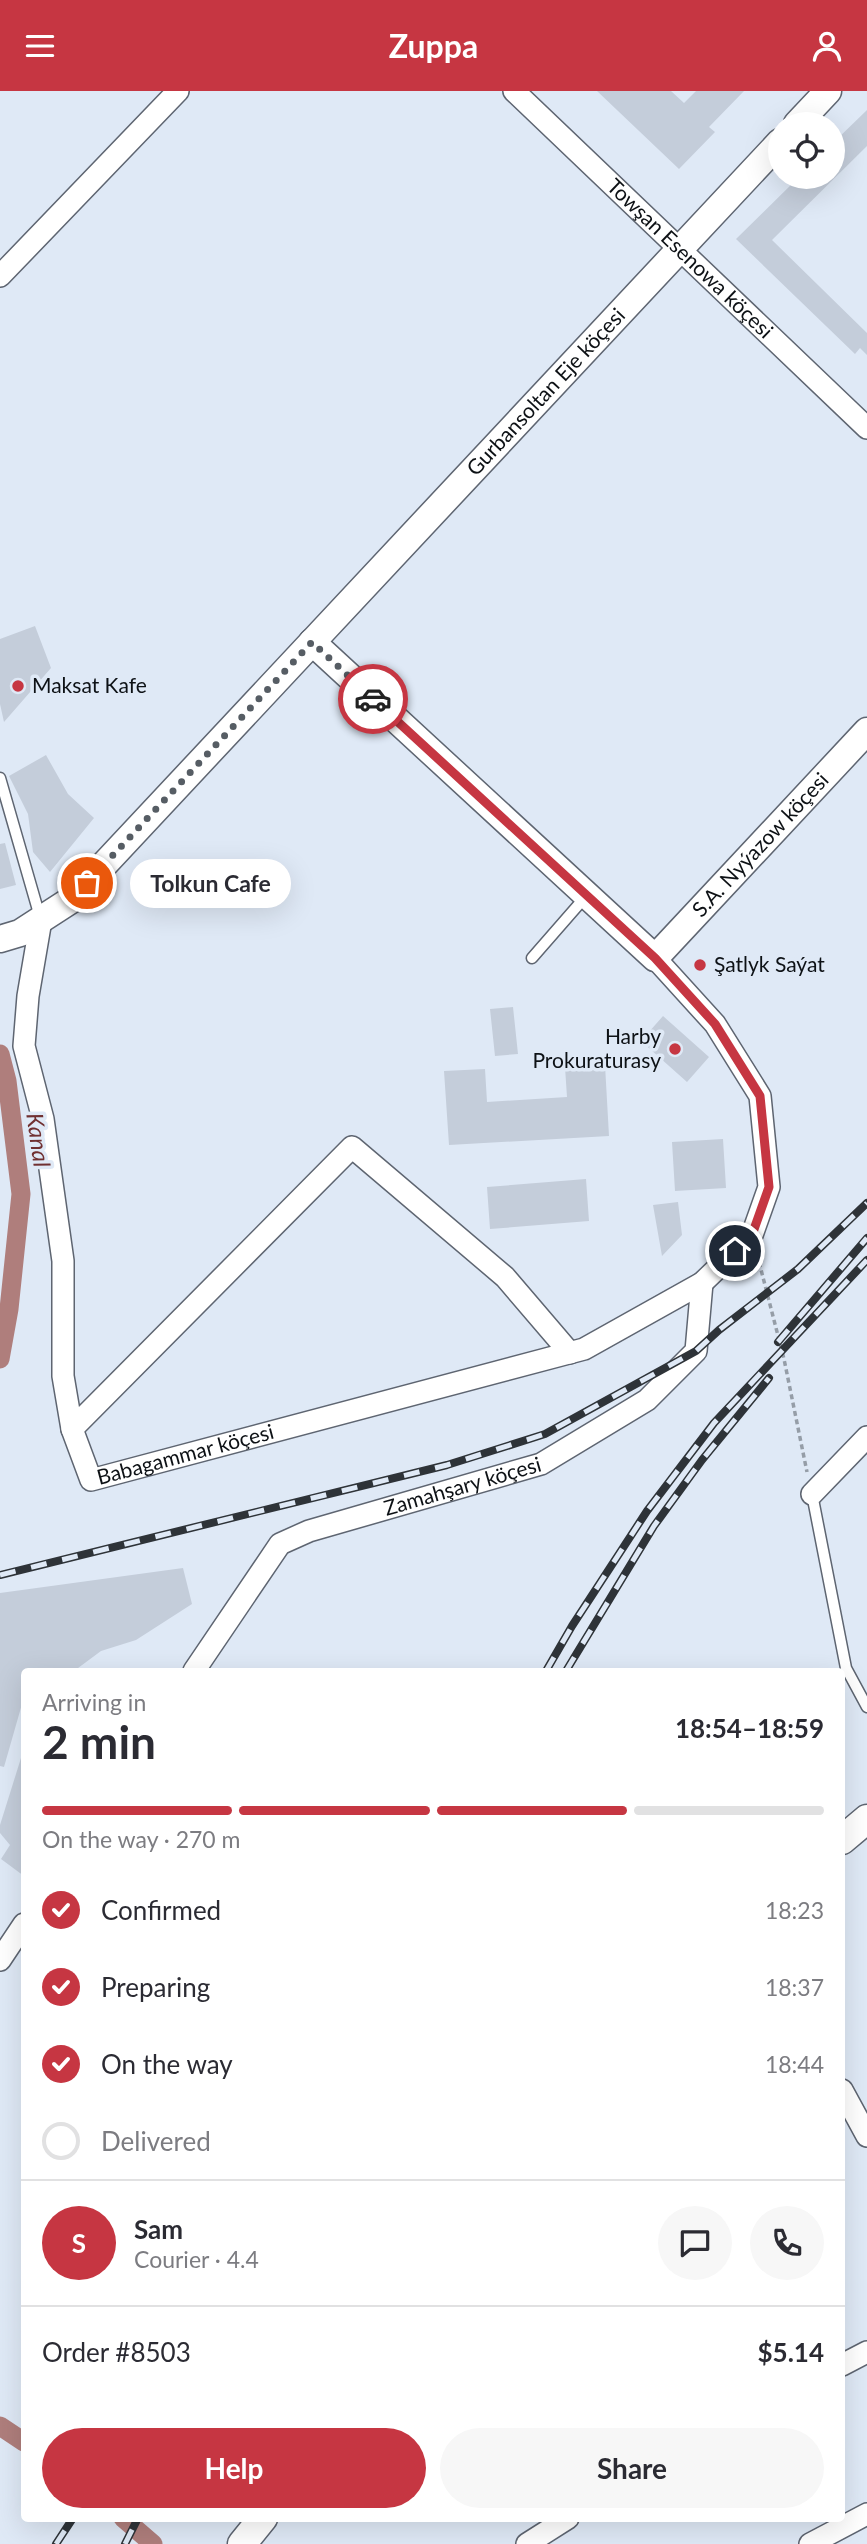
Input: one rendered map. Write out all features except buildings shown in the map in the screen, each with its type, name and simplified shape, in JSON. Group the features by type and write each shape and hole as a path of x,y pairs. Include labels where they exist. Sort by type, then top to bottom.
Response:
{"main road":[{"path":"845,1837 867,1819"},
{"path":"243,2544 260,2522"}],"street":[{"path":"0,276 178,91"},
{"name":"Towşan Esenowa köçesi","path":"514,91 867,428"},
{"path":"808,112 828,91"},
{"name":"Gurbansoltan Eje köçesi","path":"20,931 71,900 768,155"},
{"path":"312,642 655,958"},
{"name":"S.A. Nyýazow köçesi","path":"655,958 867,731"},
{"name":"Babagammar köçesi","path":"20,931 28,996 24,1045 43,1119 63,1261 63,1376 72,1429 91,1480 583,1349 702,1283 752,1235 769,1187 760,1096 715,1024 655,958"},
{"path":"72,1429 352,1147 505,1277 570,1353"},
{"name":"Zamahşary köçesi","path":"196,1668 280,1544 309,1531 541,1464 647,1400 696,1350 702,1283"},
{"path":"812,1494 867,1437"},
{"path":"0,1960 21,1928"},
{"path":"845,2096 867,2136"},
{"path":"845,2364 867,2353"},
{"path":"810,2544 866,2518"},
{"path":"527,2544 562,2522"}],"lane":[{"path":"0,778 20,931"},
{"path":"531,958 587,895"},
{"path":"812,1494 846,1668 867,1707"}],"path":[{"path":"752,1235 785,1359 812,1494"}],"waterway":[{"name":"Kanal","path":"0,1054 7,1081 21,1194 9,1309 0,1359"},
{"name":"Kanal","path":"0,2426 21,2440"},
{"name":"Kanal","path":"128,2522 153,2544"}],"railway":[{"path":"0,1575 447,1465 545,1434 696,1351 798,1269 867,1203"},
{"path":"778,1342 867,1238"},
{"path":"548,1668 647,1511 714,1423 867,1260"},
{"path":"568,1668 654,1526 702,1460 769,1378"},
{"path":"56,2544 70,2522"},
{"path":"125,2544 136,2522"}],"way so far":[{"path":"87,883 312,642 373,699"}],"place":[{"name":"Maksat Kafe","path":"18,686"},
{"name":"Tolkun Cafe","path":"87,883"},
{"name":"Şatlyk Saýat","path":"700,965"},
{"name":"Harby Prokuraturasy","path":"675,1049"}],"route":[{"path":"373,699 655,958 715,1024 760,1096 769,1187 752,1235 735,1251"}]}
